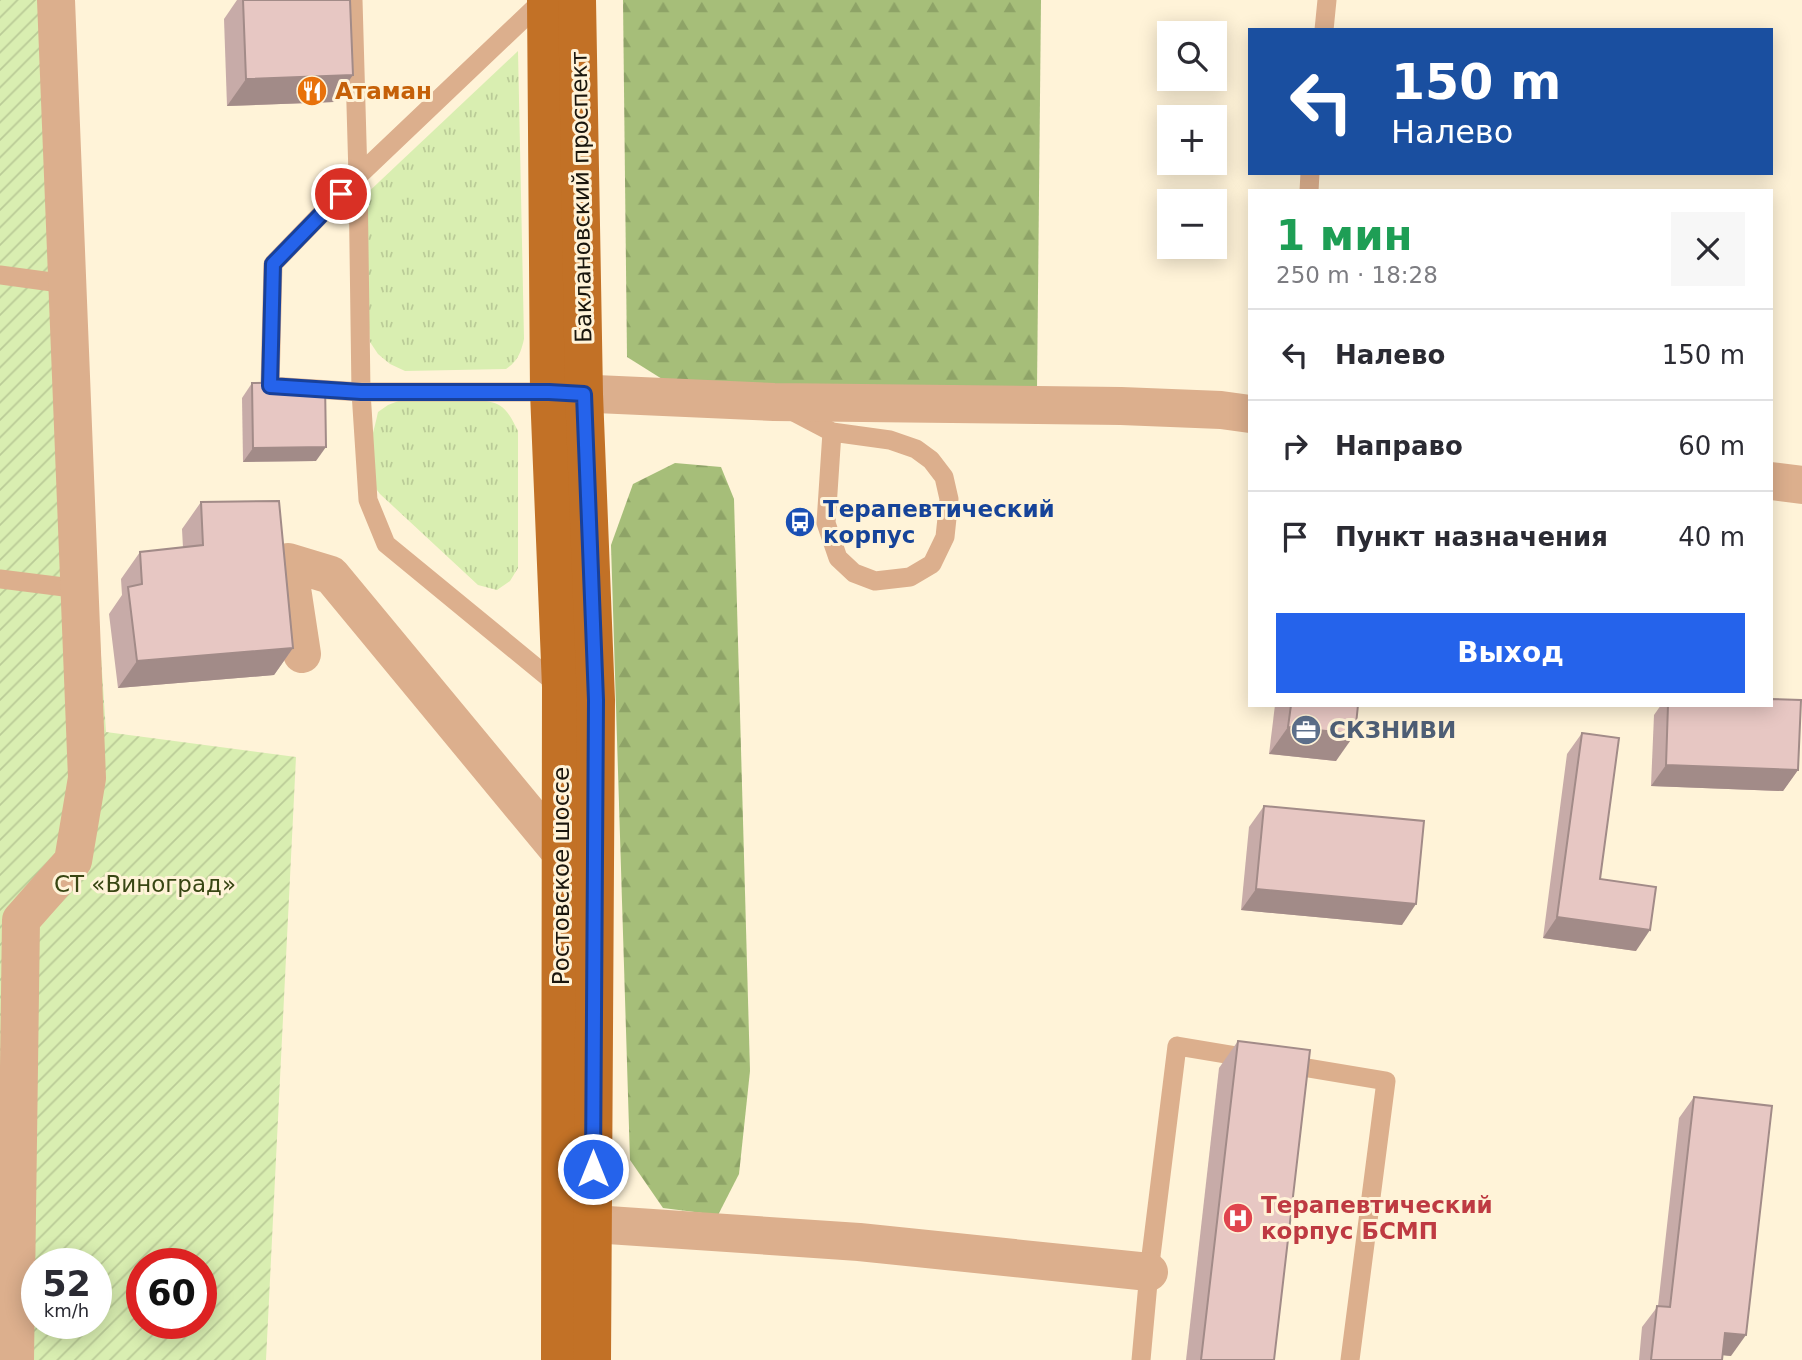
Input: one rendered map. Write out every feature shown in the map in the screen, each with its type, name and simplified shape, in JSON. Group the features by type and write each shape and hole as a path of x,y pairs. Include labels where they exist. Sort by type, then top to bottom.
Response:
{"main road":[{"name":"Баклановский проспект","path":"544,0 566,393"},
{"name":"Баклановский проспект","path":"566,393 578,0"},
{"name":"Ростовское шоссе","path":"560,1360 561,687 566,393"},
{"name":"Ростовское шоссе","path":"566,393 596,700 592,1360"}],"street":[{"path":"15,1360 10,918 73,862 87,778 56,0"},
{"path":"566,393 774,402 1121,405 1248,414"},
{"path":"1773,481 1802,485"},
{"path":"302,654 288,562 331,575 561,853"},
{"path":"593,1224 859,1242 1149,1272"}],"lane":[{"path":"353,0 361,392 368,500 386,544 561,687"},
{"path":"544,0 358,176 273,264 270,386 361,392 566,393"},
{"path":"1324,28 1327,0"},
{"path":"0,275 67,284"},
{"path":"774,402 832,432 890,440 916,449 931,460 944,477 949,499 945,537 932,564 910,577 875,581 855,573 838,558 826,523 832,432"},
{"path":"0,579 79,589"},
{"path":"1141,1360 1177,1046 1386,1081 1350,1360"}],"green space":[{"name":"СТ «Виноград»","path":"0,0 70,0 92,518 106,732 296,757 266,1360 0,1360"},
{"path":"623,0 1041,0 1037,389 678,389 627,357"},
{"path":"518,51 524,339 522,348 506,369 405,371 390,364 378,354 370,342 361,209 363,197"},
{"path":"466,399 491,402 505,410 518,431 518,568 510,581 497,590 478,585 380,494 374,484 370,474 369,454 378,412 401,400"},
{"path":"675,463 721,467 734,499 750,1071 739,1174 718,1215 663,1208 630,1160 611,545 633,484"}],"building":[{"path":"243,0 350,0 353,75 246,79"},
{"path":"325,382 326,447 253,448 252,383"},
{"path":"279,501 293,648 137,661 128,587 142,584 140,552 203,545 201,502"},
{"path":"1773,699 1801,700 1798,770 1666,765 1668,707 1773,707"},
{"path":"1291,707 1358,707 1355,734 1288,727"},
{"path":"1582,733 1619,738 1600,879 1656,887 1650,930 1557,917"},
{"path":"1264,806 1424,821 1416,904 1256,889"},
{"name":"Терапевтический корпус БСМП","path":"1238,1041 1310,1050 1274,1360 1201,1360"},
{"path":"1694,1097 1772,1106 1746,1335 1725,1333 1722,1360 1651,1360 1657,1306 1670,1307"}],"place":[{"name":"Атаман","path":"312,91"},
{"name":"Терапевтический корпус","path":"800,522"},
{"name":"СКЗНИВИ","path":"1306,730"},
{"name":"Терапевтический корпус БСМП","path":"1238,1218"}],"route":[{"path":"341,194 273,264 270,386 361,392 584,394 596,700 593,1169"}]}
